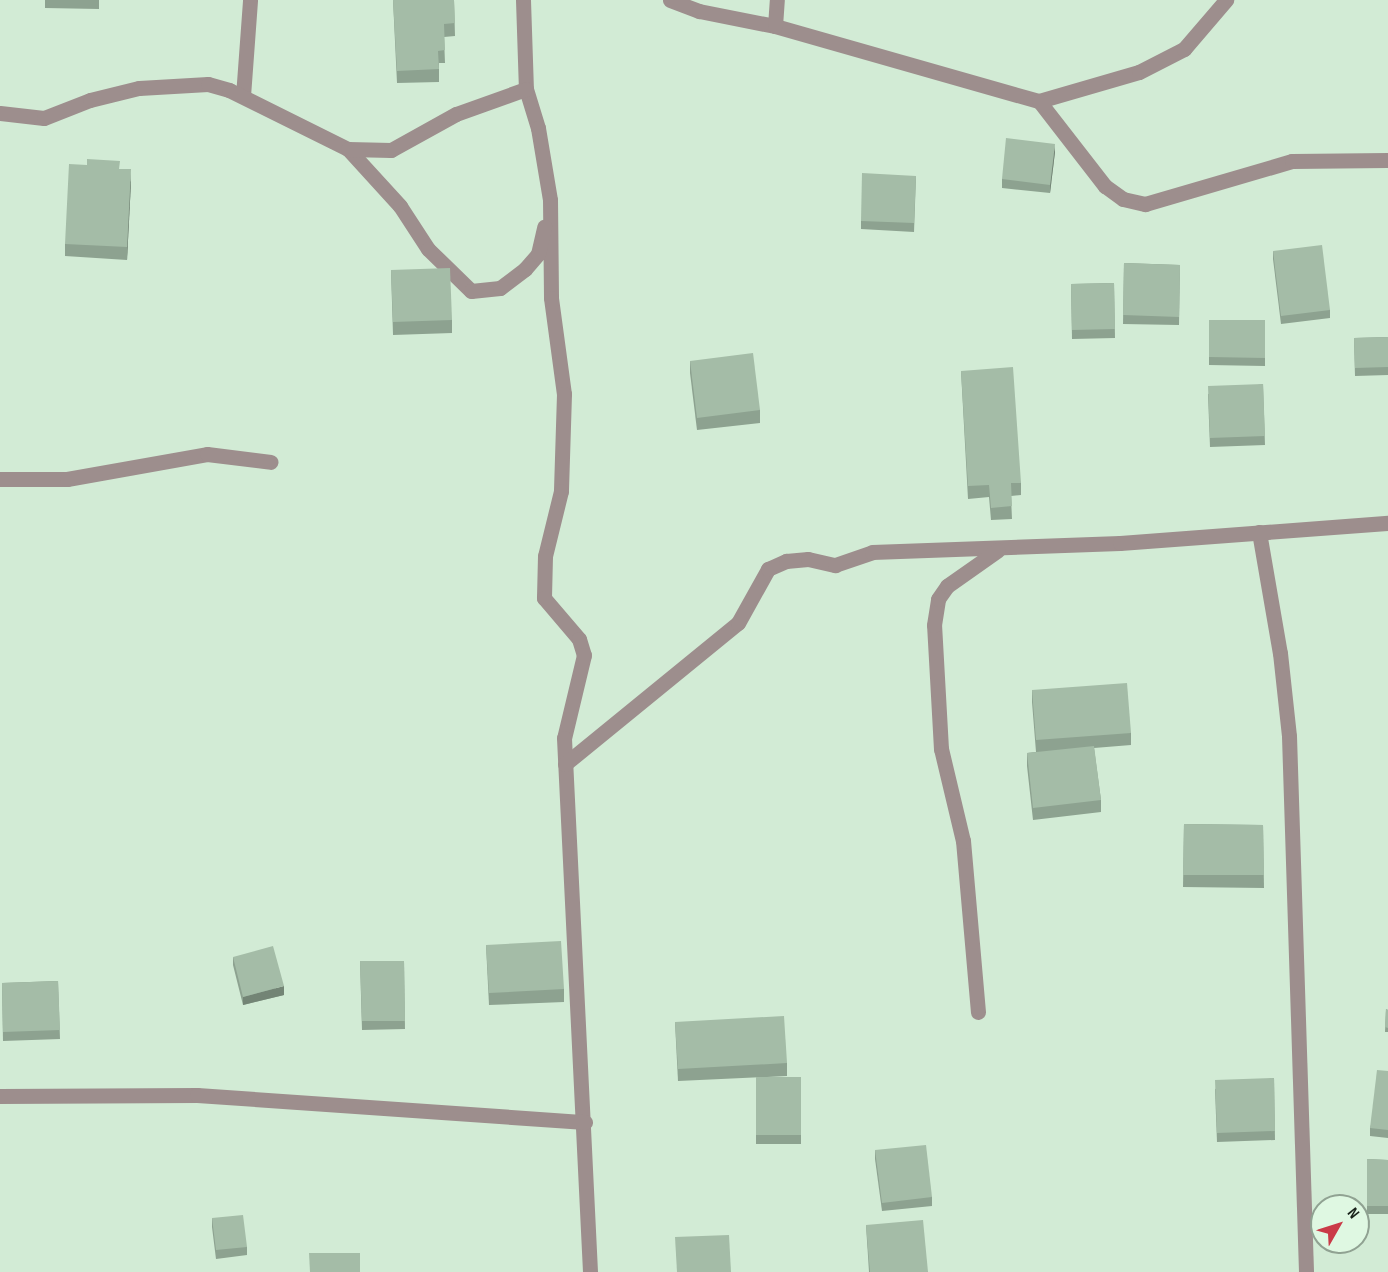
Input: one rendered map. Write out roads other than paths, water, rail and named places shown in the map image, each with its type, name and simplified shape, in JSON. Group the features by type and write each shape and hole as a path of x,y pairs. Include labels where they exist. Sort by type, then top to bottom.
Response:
{"street":[{"path":"243,96 250,0"},
{"path":"524,0 526,89 538,128 550,200 551,298 564,394 565,442 561,491 543,580 544,598 579,639 584,655 564,738 585,1122 590,1272"},
{"path":"670,0 699,11 775,26 1040,101 1139,72 1184,49 1226,0"},
{"path":"775,26 777,0"},
{"path":"0,113 44,118 116,93 171,86 208,84 243,96 348,149 400,206 428,249 471,291 500,288 525,269 538,254 550,200"},
{"path":"348,149 391,150 456,114 526,89"},
{"path":"1040,101 1105,186 1123,199 1145,204 1292,161 1388,160"},
{"path":"0,479 67,479 207,454 271,462"},
{"path":"565,764 738,623 768,568 786,561 808,559 835,565 872,552 1000,548 1388,523"},
{"path":"1258,532 1280,653 1291,758 1306,1272"},
{"path":"978,1012 963,841 941,749 934,625 938,599 947,585 1000,548"},
{"path":"0,1096 197,1095 585,1122"}]}
